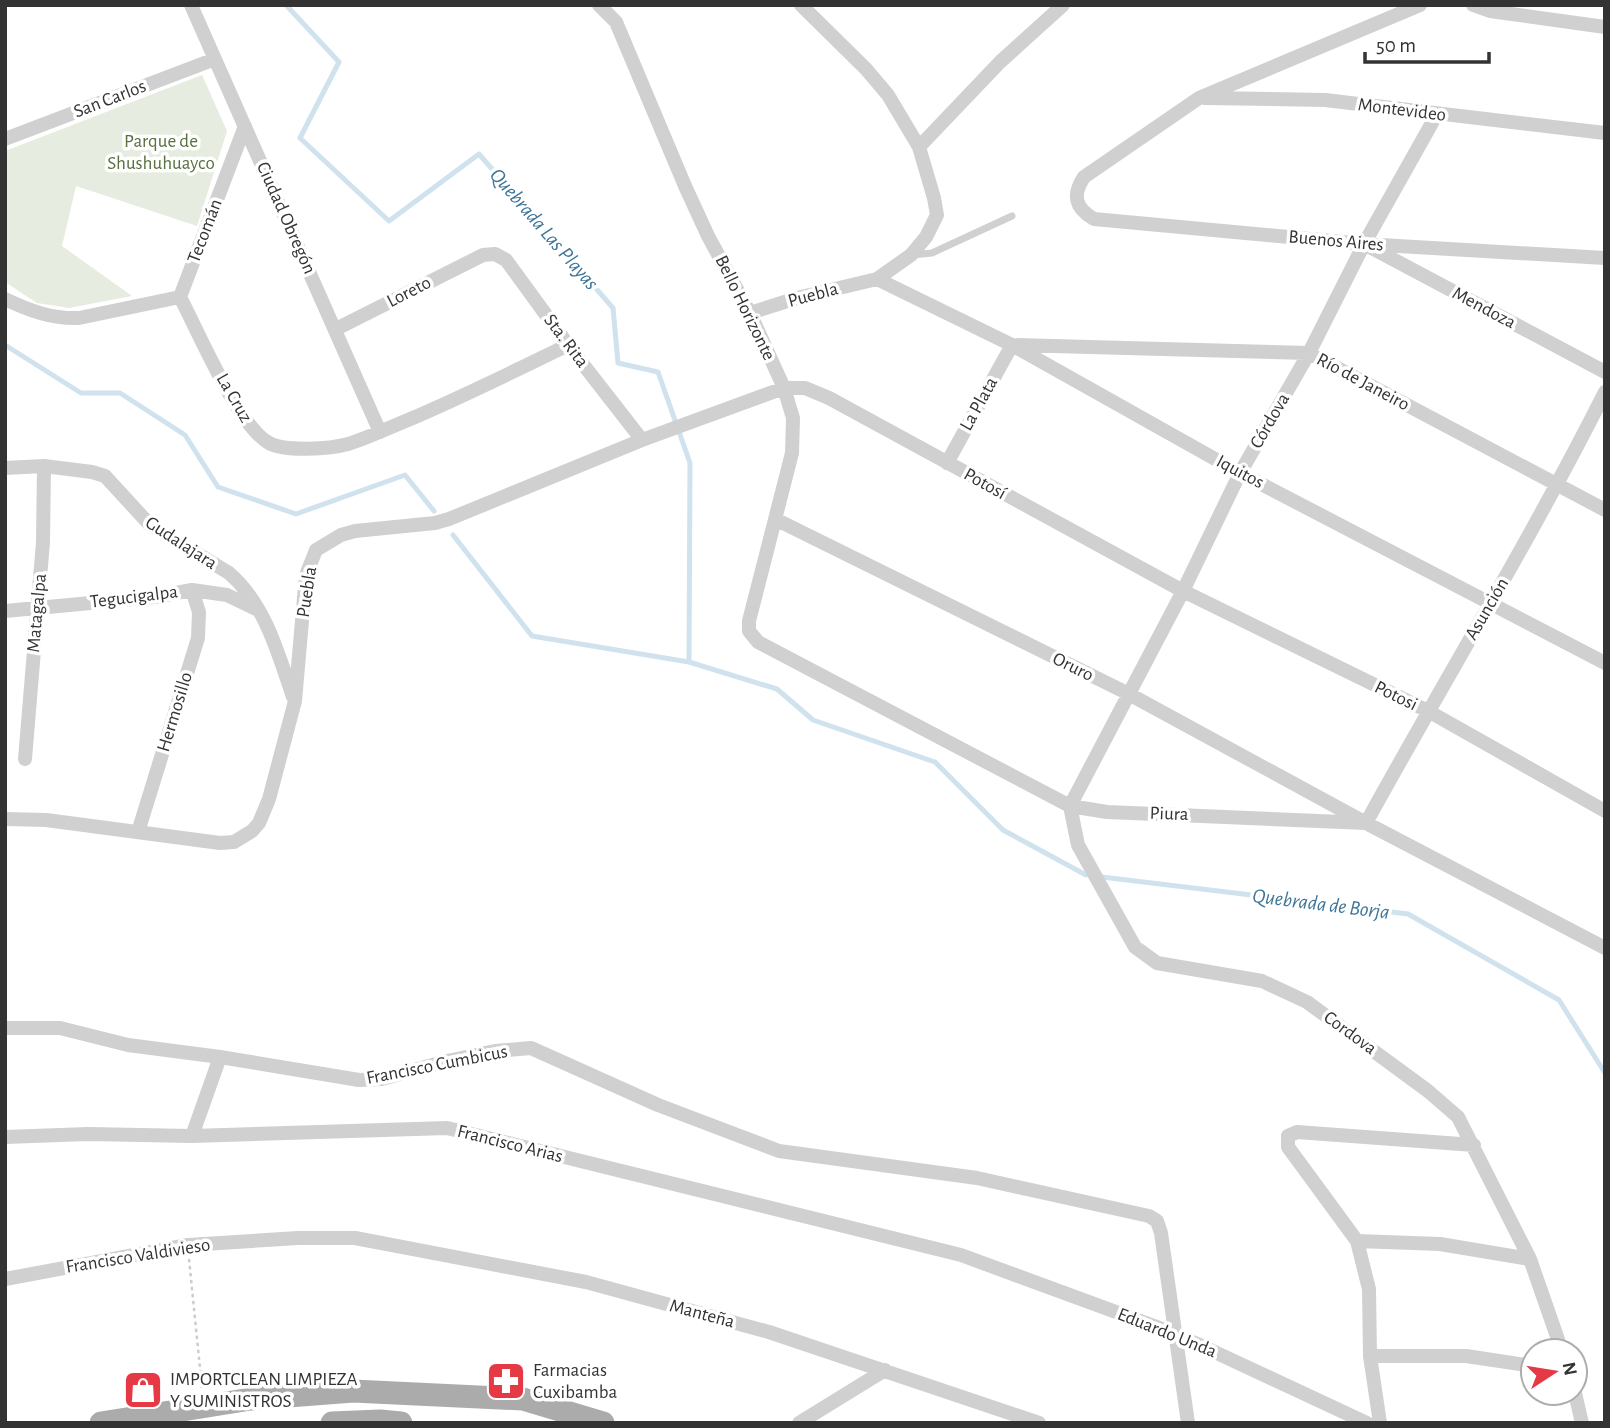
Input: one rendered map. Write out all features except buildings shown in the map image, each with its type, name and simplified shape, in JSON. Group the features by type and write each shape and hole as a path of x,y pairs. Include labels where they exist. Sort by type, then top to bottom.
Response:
{"main road":[{"path":"101,1423 205,1414 352,1391 523,1399 603,1423"},
{"path":"332,1423 401,1423"}],"street":[{"name":"Ciudad Obregón","path":"191,5 380,432"},
{"name":"Bello Horizonte","path":"599,5 616,22 685,187 750,313 784,388 793,418 792,453 748,621 749,631"},
{"path":"616,22 620,5"},
{"path":"802,5 858,60 888,95 919,147 934,198 937,215 926,237 911,255 877,279"},
{"path":"919,147 1000,62 1063,5"},
{"path":"1199,98 1420,5"},
{"path":"1473,5 1490,11 1605,27"},
{"name":"San Carlos","path":"5,139 215,59"},
{"name":"Montevideo","path":"1199,98 1325,100 1605,133"},
{"name":"Buenos Aires","path":"1199,98 1084,177 1078,187 1077,201 1083,213 1094,219 1364,244 1605,258"},
{"name":"Córdova","path":"1070,806 1127,693 1183,591 1240,472 1309,353 1364,244 1437,114"},
{"name":"Tecomán","path":"180,298 245,126"},
{"name":"Mendoza","path":"1364,244 1605,372"},
{"name":"Loreto","path":"335,328 483,254"},
{"name":"Sta. Rita","path":"483,254 495,254 506,260 642,440"},
{"name":"Puebla","path":"750,313 797,298 877,279"},
{"name":"Iquitos","path":"877,279 1012,345 1240,472 1605,663"},
{"path":"5,299 33,313 71,318 180,298"},
{"name":"La Cruz","path":"180,298 239,411 252,429 269,443 287,447 318,448 347,444 474,391 568,345"},
{"name":"Río de Janeiro","path":"1012,345 1309,353 1605,510"},
{"name":"La Plata","path":"947,463 1012,345"},
{"name":"Puebla","path":"5,819 47,820 220,843 234,842 252,831 259,823 269,799 295,701 306,575 316,550 326,542 355,531 435,523 449,519 642,440 784,388"},
{"name":"Potosí","path":"784,388 805,388 829,398 1183,591"},
{"name":"Asunción","path":"1366,823 1558,486 1605,392"},
{"name":"Gudalajara","path":"5,468 44,466 105,476 150,525 239,581 260,610 295,701"},
{"name":"Matagalpa","path":"25,759 43,541 44,466"},
{"name":"Oruro","path":"775,519 1127,693 1366,823"},
{"name":"Tegucigalpa","path":"5,611 155,597 191,590 228,595 260,610"},
{"name":"Hermosillo","path":"138,832 198,638 199,612 191,590"},
{"name":"Potosi","path":"1183,591 1428,711 1605,811"},
{"name":"Piura","path":"749,631 758,642 1070,806 1107,812 1366,823 1605,948"},
{"name":"Cordova","path":"1070,806 1079,845 1135,947 1157,963 1262,981 1307,1002 1428,1091 1458,1117 1530,1259 1557,1337"},
{"name":"Francisco Cumbicus","path":"5,1028 60,1028 128,1045 359,1080 382,1079 447,1061 531,1048 658,1105 779,1151 977,1178 1149,1216 1157,1221 1161,1233 1176,1334"},
{"path":"192,1136 220,1057"},
{"name":"Francisco Arias","path":"5,1136 192,1136 447,1128 961,1255"},
{"path":"1380,1423 1370,1356 1369,1289 1357,1241 1288,1147 1288,1136 1297,1132 1474,1145"},
{"name":"Francisco Valdivieso","path":"5,1279 188,1245 298,1238 355,1238"},
{"name":"Manteña","path":"355,1238 586,1282 769,1332 1039,1423"},
{"path":"1357,1241 1440,1244 1530,1259"},
{"name":"Eduardo Unda","path":"961,1255 1176,1334 1367,1423"},
{"path":"1176,1334 1188,1423"},
{"path":"1370,1356 1466,1356 1519,1364"},
{"path":"799,1423 885,1370"}],"lane":[{"path":"911,255 932,253 1013,216"}],"path":[{"path":"188,1245 205,1414"}],"green space":[{"name":"Parque de Shushuhuayco","path":"202,75 227,131 197,226 76,186 62,246 132,296 69,308 37,303 5,282 5,151"}],"waterway":[{"name":"Quebrada Las Playas","path":"286,5 339,62 300,138 389,221 479,154 613,308 618,363 658,372 690,463 689,662"},
{"path":"5,345 81,393 120,393 185,435 218,487 296,514 405,475 434,511"},
{"name":"Quebrada de Borja","path":"453,535 532,636 689,662 777,689 813,720 935,762 1003,830 1086,875"},
{"name":"Quebrada de Borja","path":"1102,877 1408,914 1559,1000 1605,1073"}],"place":[{"name":"Farmacias Cuxibamba","path":"506,1381"},
{"name":"IMPORTCLEAN LIMPIEZA Y SUMINISTROS","path":"143,1390"}]}
